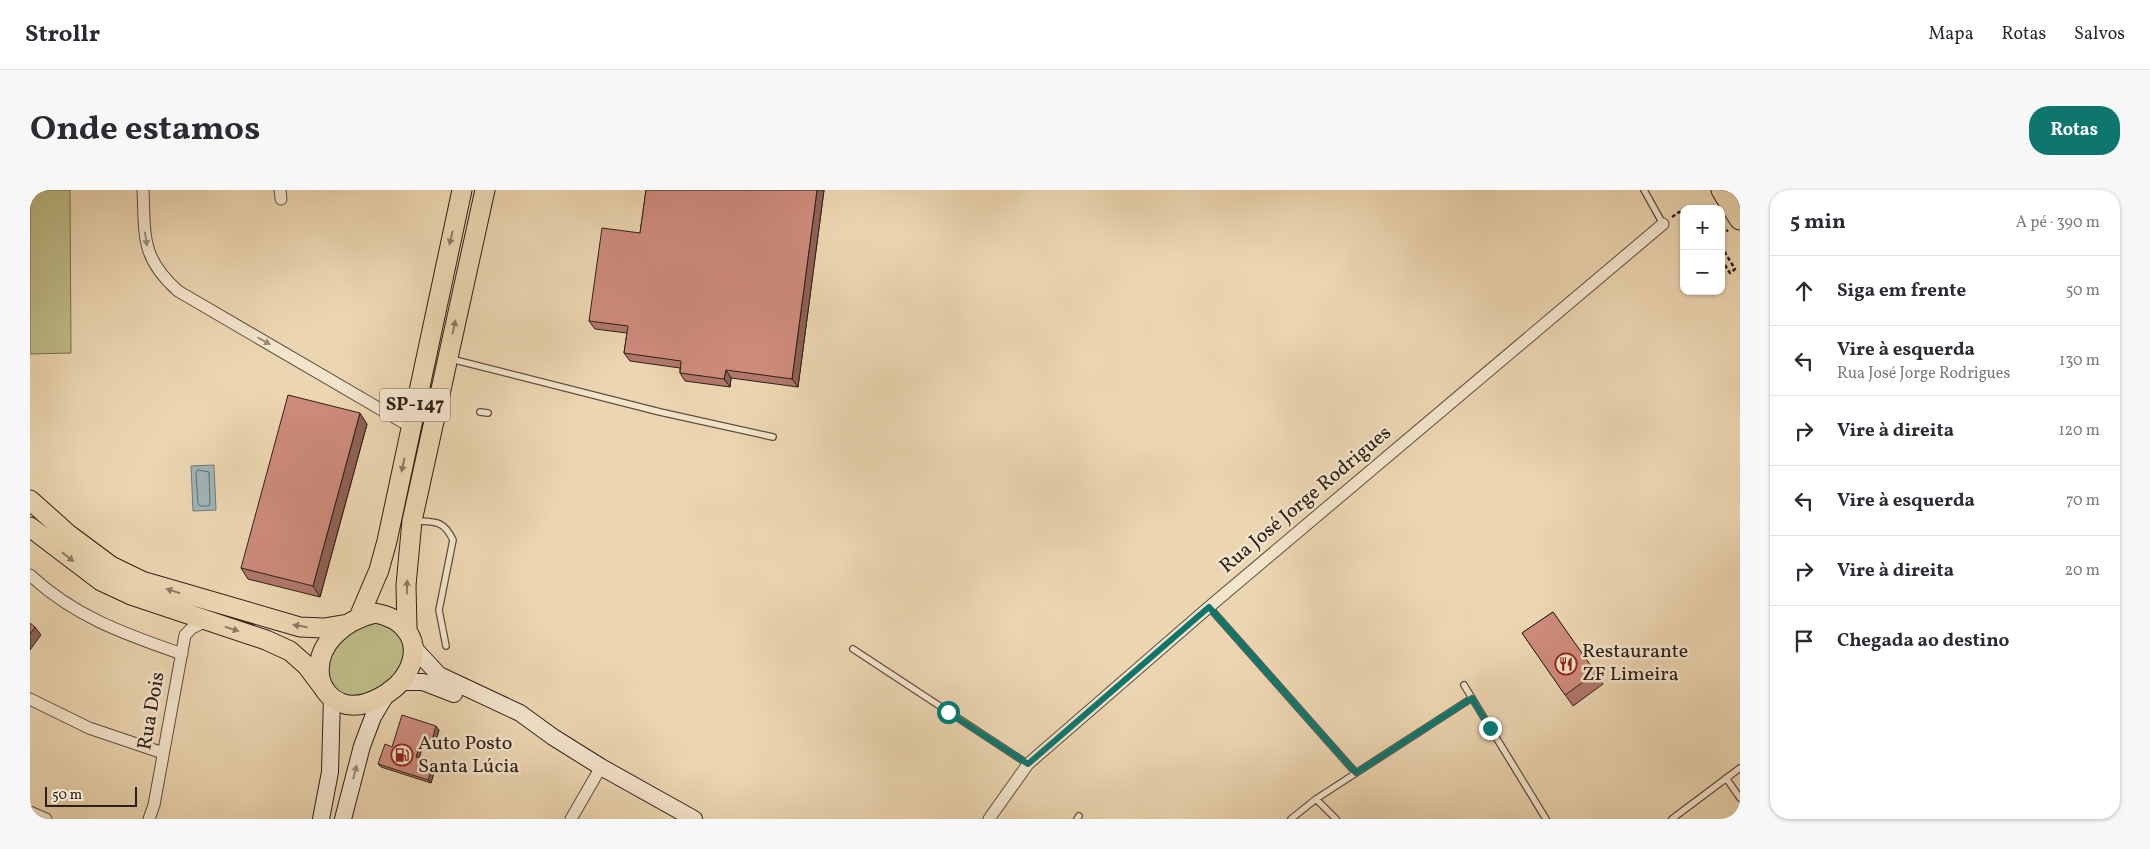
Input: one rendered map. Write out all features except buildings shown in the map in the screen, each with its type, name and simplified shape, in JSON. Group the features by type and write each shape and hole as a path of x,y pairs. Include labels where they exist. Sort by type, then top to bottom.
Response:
{"highway":[{"name":"SP-147","path":"353,620 381,563 462,190"},
{"name":"SP-147","path":"407,629 407,575 412,521 485,190"},
{"path":"1722,190 1740,219"},
{"path":"30,500 68,534 111,566 142,581 300,627 324,628 375,613 386,615 398,621 407,629 413,647 408,672 394,686 374,701 363,705 341,703 327,692 307,666 290,651 266,640 131,595 101,581 30,527"},
{"path":"327,692 319,660 323,649 331,637 353,620"}],"main road":[{"path":"413,647 439,675 520,714 601,767 694,819"},
{"path":"343,819 362,746 373,717 394,686 409,681 436,686 553,737"},
{"path":"321,819 330,772 327,692"}],"street":[{"path":"143,190 145,236 150,257 167,281 178,291 411,427"},
{"name":"Rua José Jorge Rodrigues","path":"989,819 1028,764 1209,607 1663,224"},
{"path":"30,575 46,590 81,614 111,628 182,654"},
{"name":"Rua Dois","path":"149,819 154,805 185,635 192,628 208,620"},
{"path":"30,699 89,728 163,753"},
{"path":"571,819 601,767"},
{"path":"30,812 46,819"}],"lane":[{"path":"1644,190 1663,224"},
{"path":"447,358 660,412 773,437"},
{"path":"480,412 488,414"},
{"path":"412,521 439,523 448,529 453,540 439,610 446,646"},
{"path":"1209,607 1356,773"},
{"path":"853,649 1028,764"},
{"path":"1464,685 1546,819"},
{"path":"1291,819 1316,799 1472,698"},
{"path":"1672,819 1740,768"},
{"path":"1726,778 1740,798"},
{"path":"1316,799 1336,819"}],"path":[{"path":"1725,253 1735,269 1730,273 1725,265"}],"shaded area":[{"path":"30,190 70,190 71,353 30,354"},
{"path":"372,622 395,632 403,644 405,651 404,659 397,672 375,690 358,697 345,695 332,685 327,664 329,655 345,637"}],"water":[{"path":"214,465 216,510 193,511 191,466"}],"place":[{"name":"Restaurante ZF Limeira","path":"1566,664"},
{"name":"Auto Posto Santa Lúcia","path":"402,755"}],"route":[{"path":"948,712 1028,764 1209,607 1356,773 1472,698 1490,728"}]}
